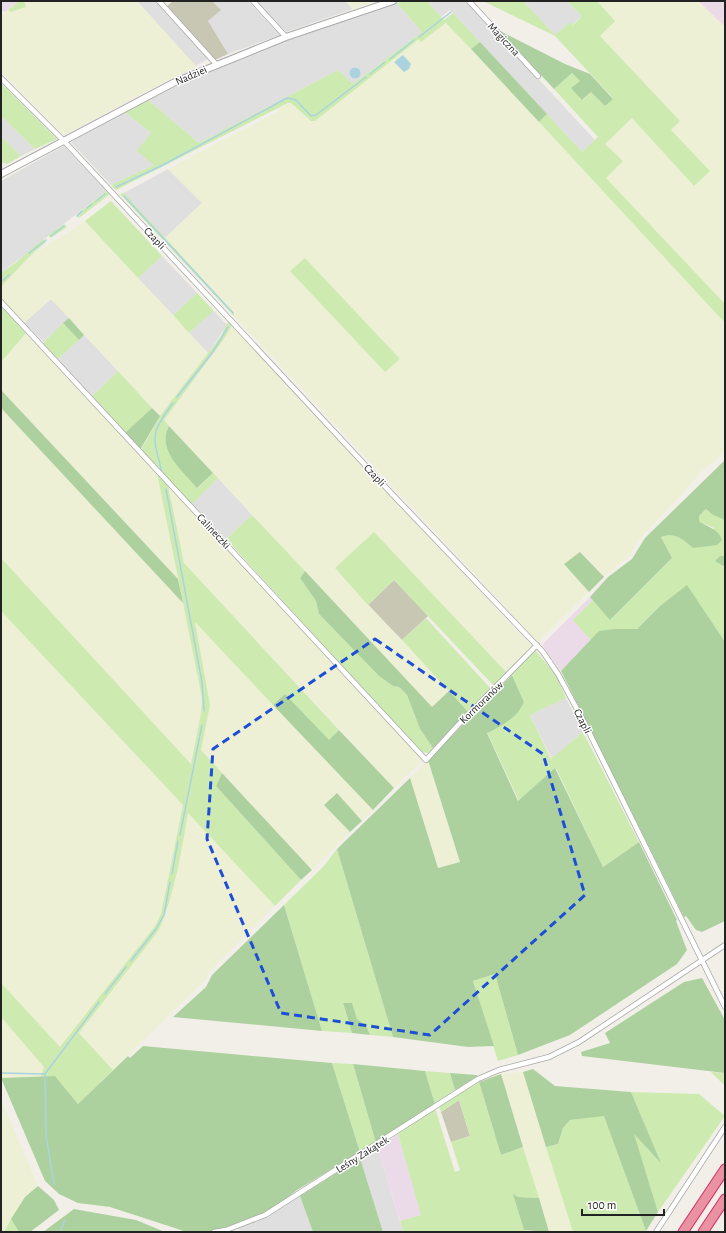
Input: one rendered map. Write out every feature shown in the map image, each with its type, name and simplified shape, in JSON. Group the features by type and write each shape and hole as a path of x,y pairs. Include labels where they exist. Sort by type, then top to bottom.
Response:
{"highway":[{"path":"683,1232 725,1169"},
{"path":"703,1232 725,1199"}],"street":[{"path":"158,1 216,64"},
{"path":"252,1 286,37"},
{"name":"Nadziei","path":"1,174 175,82 216,64 286,37 392,1"},
{"name":"Magiczna","path":"469,1 538,76"},
{"name":"Czapli","path":"1,78 64,141 387,488 537,645 558,674 584,722 725,1007"},
{"name":"Calineczki","path":"1,302 426,760"},
{"name":"Kormoranów","path":"426,760 459,724 537,645"},
{"name":"Leśny Zakątek","path":"214,1232 226,1230 265,1215 478,1079 506,1068 548,1057 579,1042 725,945"},
{"path":"656,1232 725,1127"}],"highlighted area":[{"path":"375,639 543,754 585,895 430,1035 281,1013 207,839 213,749"}],"shaded area":[{"path":"1,1 19,1 5,12 1,10"},
{"path":"24,1 137,1 197,67 172,78 64,135 1,72 1,16 8,10 11,12 20,10"},
{"path":"137,1 155,1 208,59 195,66"},
{"path":"173,1 212,1 221,10 208,21 228,54 215,60 167,6"},
{"path":"212,1 248,1 280,35 228,54 208,21 221,10"},
{"path":"259,1 345,1 353,9 286,32 257,3"},
{"path":"345,1 377,1 353,9"},
{"path":"427,1 466,1 595,140 582,152 450,10 441,17"},
{"path":"523,1 567,1 582,16 572,25 570,22 555,36"},
{"path":"698,1 725,1 725,27"},
{"path":"698,1 725,27 725,304 606,178 605,144 632,118 694,186 710,171 670,130 680,121 599,35 597,2"},
{"path":"397,3 422,32 353,84 338,70 199,143 148,100 205,72 259,50"},
{"path":"447,23 725,323 725,452 701,472 636,543 630,555 604,577 581,552 564,564 589,592 538,642 234,316 234,312 165,238 202,203 168,169 279,111 278,109 288,103 291,103 310,121 419,39 421,41","holes":["305,258 400,359 385,372 290,271"]},
{"path":"125,112 151,133 154,165 111,185 71,142"},
{"path":"1,116 35,149 21,156 1,136"},
{"path":"64,146 106,191 1,273 1,181"},
{"path":"168,169 202,203 165,238 124,193"},
{"path":"85,221 208,353 160,416 51,299 24,323 1,298 1,287 28,258"},
{"path":"162,256 197,293 173,315 138,278"},
{"path":"51,299 69,318 44,342 24,323"},
{"path":"214,311 227,325 208,353 189,333"},
{"path":"232,325 532,647 507,673 374,532 335,569 449,691 432,707 164,420 212,357"},
{"path":"26,333 157,473 178,579 1,390 1,362"},
{"path":"84,335 118,371 92,396 58,359"},
{"path":"1,408 183,603 202,698 201,713 191,764 1,558"},
{"path":"218,478 252,515 226,539 192,503"},
{"path":"168,485 424,759 394,788 184,563"},
{"path":"394,580 428,616 402,640 368,605"},
{"path":"590,597 610,620 561,671 542,645"},
{"path":"1,611 183,805 161,914 155,926 60,1048 1,983"},
{"path":"195,622 373,810 362,821 337,793 324,805 350,832 312,870 201,750 210,705"},
{"path":"566,698 583,732 552,759 530,715"},
{"path":"428,760 460,862 438,868 410,778"},
{"path":"188,813 275,906 207,974 207,978 113,1070 79,1033 159,930 166,914 175,882"},
{"path":"1,1017 45,1067 41,1077 1,1078"},
{"path":"523,1072 573,1232 549,1232 501,1074"},
{"path":"1,1099 38,1186 25,1197 4,1232 1,1232"},
{"path":"459,1100 470,1136 451,1142 441,1112"},
{"path":"398,1134 422,1215 400,1221 378,1148"},
{"path":"378,1148 403,1232 383,1232 360,1158"},
{"path":"300,1196 313,1232 240,1232 238,1228 269,1215"}],"green space":[{"path":"19,1 24,1 26,7 11,12 8,10"},
{"path":"404,1 427,1 444,20 453,13 480,42 471,49 446,23 421,42 419,39 315,121 311,121 291,103 288,103 116,190 111,185 154,165 137,151 151,133 125,112 148,100 199,143 338,70 353,84 422,32 397,3"},
{"path":"483,1 523,1 555,35 570,22 573,25 582,16 567,1 597,1 615,21 600,36 680,121 671,130 710,171 694,186 632,118 605,144 623,161 606,178 725,304 725,323 539,122 547,114 582,152 598,137 554,89 572,73 580,81 583,100 591,92 605,106 613,98 555,36"},
{"path":"500,31 565,64 590,74 613,99 605,106 591,92 582,100 571,88 580,81 572,73 554,89"},
{"path":"480,42 547,114 539,122 471,49"},
{"path":"1,83 57,139 35,149 1,116"},
{"path":"1,136 21,156 7,164 1,162"},
{"path":"106,191 110,194 79,218 76,215"},
{"path":"124,193 234,313 234,316 120,194"},
{"path":"111,201 162,256 138,278 85,221"},
{"path":"64,224 67,227 51,238 48,235"},
{"path":"43,239 46,242 28,258 1,287 1,273"},
{"path":"305,258 400,359 385,372 290,271"},
{"path":"197,293 214,311 189,333 173,315"},
{"path":"1,306 26,333 1,362"},
{"path":"69,318 84,335 79,340 63,323"},
{"path":"228,322 232,325 224,339 164,420 169,426 167,430 198,488 213,473 218,478 191,505 141,450 160,416 221,336"},
{"path":"63,323 79,340 58,359 43,344"},
{"path":"118,371 152,408 125,433 92,396"},
{"path":"1,390 178,579 183,603 1,408"},
{"path":"152,408 160,416 140,450 125,433"},
{"path":"169,426 213,473 197,488 168,452 166,435"},
{"path":"725,460 725,520 713,515 706,509 699,516 699,521 718,533 722,540 717,545 693,548 678,537 670,535 661,537 672,558 610,620 590,597 608,577 632,559 645,538"},
{"path":"157,473 168,485 184,563 339,730 329,741 285,694 273,705 195,622 210,705 201,750 222,773 216,786 301,880 275,906 188,813 173,887 165,916 159,930 79,1033 113,1070 78,1104 55,1076 41,1077 44,1067 1,1017 1,983 60,1047 155,926 161,914 183,805 1,611 1,558 191,764 201,713 202,698"},
{"path":"706,509 713,515 725,520 725,556 720,556 723,567 725,567 725,642 687,586 660,606 637,629 607,630 591,640 573,620 593,600 611,619 672,558 661,537 670,535 678,537 693,548 714,528 698,521 699,516"},
{"path":"252,515 305,571 300,578 316,601 319,614 379,676 393,686 399,687 407,695 420,729 433,748 429,753 421,752 226,539"},
{"path":"374,532 507,673 494,686 394,580 368,605 335,568"},
{"path":"580,552 604,577 589,592 564,564"},
{"path":"720,556 725,556 725,567 715,561"},
{"path":"305,571 432,707 449,691 468,712 433,748 420,729 407,695 399,687 393,686 379,676 319,614 316,601 300,578"},
{"path":"687,585 725,642 725,921 702,932 696,930 686,916 684,917 561,671 599,631 614,629 637,629 660,606"},
{"path":"426,618 491,689 468,712 402,640"},
{"path":"535,650 556,675 566,698 530,715 551,759 583,732 639,842 603,867 556,768 519,801 487,732 505,723 524,702 512,675"},
{"path":"512,675 524,702 513,717 504,724 487,733 518,801 555,768 603,867 639,842 677,920 676,921 687,950 677,964 570,1035 518,1055 495,974 473,981 494,1046 468,1047 393,1037 337,849 410,778 438,868 460,862 428,760"},
{"path":"285,694 329,740 339,730 394,788 373,810 273,705"},
{"path":"222,773 312,870 301,880 216,786"},
{"path":"337,793 362,821 350,832 324,805"},
{"path":"337,849 393,1037 370,1035 366,1025 357,1019 343,1004 352,1033 322,1031 284,905 323,867"},
{"path":"284,905 322,1031 173,1017 206,987 212,975"},
{"path":"495,974 518,1055 498,1061 473,981"},
{"path":"702,978 725,1020 725,1073 582,1056 581,1052 610,1043 605,1033 684,982"},
{"path":"343,1003 352,1003 357,1019 366,1025 370,1035 352,1033"},
{"path":"143,1046 332,1063 360,1152 297,1190 269,1212 236,1225 207,1232 187,1232 110,1207 78,1203 59,1194 45,1181 1,1078 55,1076 78,1104 128,1056 130,1058"},
{"path":"332,1063 353,1064 376,1143 360,1152"},
{"path":"353,1064 425,1071 435,1104 376,1143"},
{"path":"533,1069 555,1086 631,1092 661,1163 634,1134 658,1212 646,1231 604,1116 570,1120 563,1128 558,1144 546,1147 523,1072"},
{"path":"425,1071 450,1073 455,1090 435,1104"},
{"path":"711,1072 725,1073 725,1086"},
{"path":"450,1073 477,1075 477,1077 455,1090"},
{"path":"501,1074 523,1147 501,1155 479,1082"},
{"path":"479,1082 501,1155 523,1147 539,1198 518,1197 514,1195 524,1230 532,1232 403,1232 400,1221 421,1215 398,1134 435,1108 455,1172 460,1170 451,1142 470,1136 459,1100 441,1112 439,1106"},
{"path":"631,1092 699,1094 725,1116 658,1212 633,1133 660,1161"},
{"path":"604,1115 646,1231 645,1232 573,1232 546,1147 558,1144 563,1128 570,1120"},
{"path":"360,1158 383,1232 313,1232 300,1196"},
{"path":"38,1186 54,1200 59,1210 30,1232 19,1232 11,1219 25,1197"},
{"path":"513,1194 518,1197 539,1198 549,1232 524,1230"},
{"path":"74,1209 136,1220 165,1232 43,1232"},
{"path":"11,1219 19,1232 4,1232"}],"water":[{"path":"403,55 411,64 409,69 404,72 394,62"},
{"path":"353,68 357,68 359,69 359,77 353,78 350,75 350,71"}],"waterway":[{"path":"419,37 451,12"},
{"path":"390,59 414,40"},
{"path":"370,74 385,62"},
{"path":"116,187 163,165 287,98 296,100 311,116 316,115 366,77"},
{"path":"96,201 105,194"},
{"path":"124,196 233,313"},
{"path":"87,208 92,204"},
{"path":"77,216 82,211"},
{"path":"51,236 64,226"},
{"path":"29,253 46,240"},
{"path":"2,281 9,275"},
{"path":"177,397 212,353 228,327"},
{"path":"162,473 155,443 155,436 160,422 173,403"},
{"path":"166,489 202,682 204,711"},
{"path":"180,835 202,725"},
{"path":"172,874 178,841"},
{"path":"131,961 156,929 164,915 170,882"},
{"path":"105,994 126,967"},
{"path":"54,1184 46,1135 45,1074 99,1002"},
{"path":"1,1073 45,1074"},
{"path":"60,1232 65,1220"}]}
